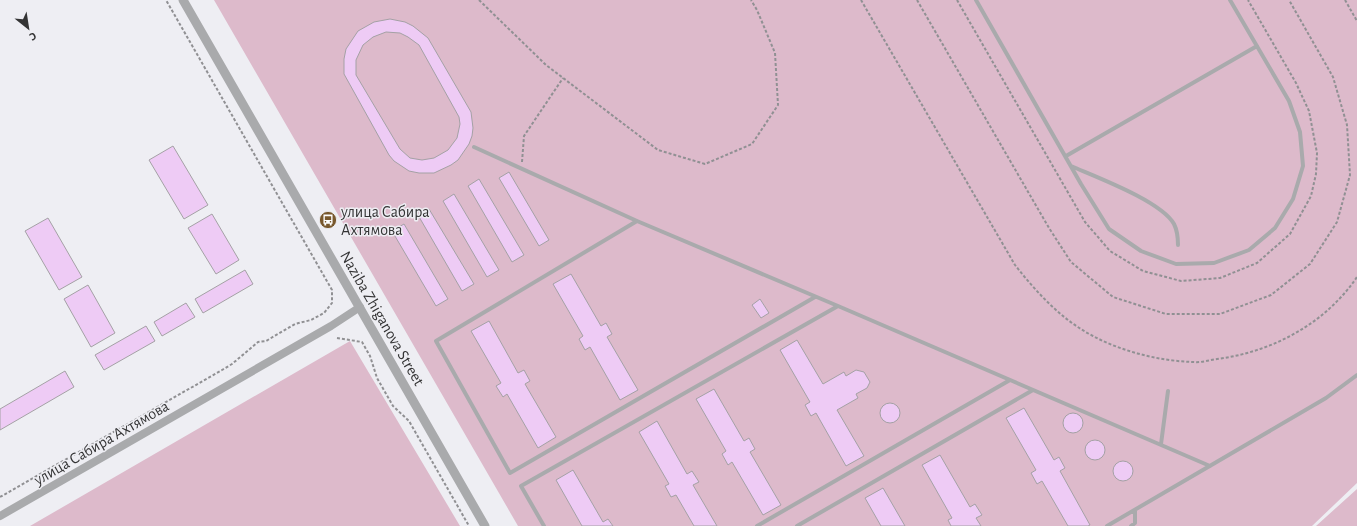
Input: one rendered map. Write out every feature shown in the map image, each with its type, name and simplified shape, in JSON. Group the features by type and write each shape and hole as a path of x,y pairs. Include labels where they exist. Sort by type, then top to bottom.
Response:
{"street":[{"name":"Naziba Zhiganova Street","path":"183,0 484,526"},
{"name":"улица Сабира Ахтямова","path":"0,516 331,326 360,307"}],"lane":[{"path":"976,0 1071,166 1109,228 1141,251 1176,264 1214,263 1249,250 1275,228 1293,199 1303,166 1300,132 1288,101 1230,0"},
{"path":"1066,156 1256,46"},
{"path":"474,147 637,221 1210,466"},
{"path":"1071,166 1151,202 1164,212 1174,224 1178,236 1178,245"},
{"path":"637,221 436,341 510,473 815,297"},
{"path":"544,526 521,486 838,306"},
{"path":"1107,526 1326,398 1357,375"},
{"path":"757,526 1010,380"},
{"path":"797,526 1033,390"},
{"path":"1161,444 1168,392"},
{"path":"1131,526 1135,523 1135,510"}],"path":[{"path":"0,497 222,370 258,342 266,341 295,324 311,320 324,313 332,303 332,290 166,0"},
{"path":"479,0 546,65 658,150 705,164 752,144 778,105 775,53 757,10 751,0"},
{"path":"862,0 1015,266 1036,291 1062,316 1093,336 1125,349 1160,358 1194,362 1230,357 1264,348 1296,334 1325,312 1352,285 1357,277"},
{"path":"917,0 1049,228 1071,262 1113,297 1166,314 1220,314 1271,295 1310,264 1337,222 1350,175 1347,125 1333,77 1289,0"},
{"path":"957,0 1085,222 1110,250 1143,271 1181,281 1220,278 1257,263 1290,234 1310,196 1316,174 1317,153 1309,111 1296,82 1248,0"},
{"path":"1345,0 1357,21"},
{"path":"522,169 524,136 563,78"},
{"path":"337,338 362,342 370,356 377,378 393,406 409,421 469,526"}],"shaded area":[{"path":"214,0 1357,0 1357,483 1312,526 518,526"},
{"path":"350,341 460,526 30,526"},
{"path":"1357,489 1357,526 1316,526"}],"building":[{"path":"390,19 405,22 413,26 428,38 471,112 473,128 469,144 458,160 434,173 409,171 394,161 389,155 344,74 346,49 358,31 374,22","holes":["386,32 400,33 419,45 459,117 460,124 457,138 448,150 434,158 422,160 410,158 400,149 356,75 356,60 363,45 373,37"]},
{"path":"173,146 208,205 184,219 149,160"},
{"path":"509,172 549,240 539,246 499,178"},
{"path":"479,179 524,255 512,262 468,186"},
{"path":"454,194 499,270 487,277 443,201"},
{"path":"429,209 474,284 462,291 418,215"},
{"path":"212,214 239,260 216,274 188,228"},
{"path":"48,218 82,277 59,290 25,231"},
{"path":"404,224 448,299 436,306 392,231"},
{"path":"245,270 253,284 203,313 195,299"},
{"path":"571,274 601,326 606,323 612,334 607,337 638,390 620,400 590,347 585,350 579,339 583,336 553,284"},
{"path":"88,285 115,333 91,347 64,299"},
{"path":"760,299 769,313 761,318 752,305"},
{"path":"186,303 195,317 162,336 154,322"},
{"path":"489,321 518,373 524,370 530,381 525,384 556,437 538,448 507,394 503,397 496,386 501,383 471,331"},
{"path":"146,326 155,341 104,370 95,355"},
{"path":"797,340 823,384 844,372 846,376 856,370 864,372 870,382 867,388 856,394 858,398 837,410 864,456 846,466 816,413 811,416 805,405 810,402 780,350"},
{"path":"65,371 74,387 0,430 0,409"},
{"path":"714,389 744,441 749,438 755,449 750,452 781,505 763,515 732,462 728,465 722,454 726,451 696,399"},
{"path":"890,403 897,406 900,413 897,420 890,423 883,420 880,413 883,406"},
{"path":"1024,408 1054,460 1059,457 1065,468 1060,471 1090,525 1068,526 1042,481 1037,484 1031,473 1036,470 1006,418"},
{"path":"1073,413 1080,416 1083,423 1080,430 1073,433 1066,430 1063,423 1066,416"},
{"path":"657,421 687,474 692,471 699,482 693,485 717,526 694,526 676,495 671,497 665,486 669,484 639,432"},
{"path":"1095,440 1102,443 1105,450 1102,457 1095,460 1088,457 1085,450 1088,443"},
{"path":"940,455 970,507 975,504 982,515 976,518 981,526 951,526 948,520 952,518 922,465"},
{"path":"1123,461 1130,464 1133,471 1130,478 1123,481 1116,478 1113,471 1116,464"},
{"path":"573,470 603,522 608,519 613,526 582,526 556,480"},
{"path":"883,488 905,526 881,526 865,498"}],"place":[{"name":"улица Сабира Ахтямова","path":"328,220"}]}
